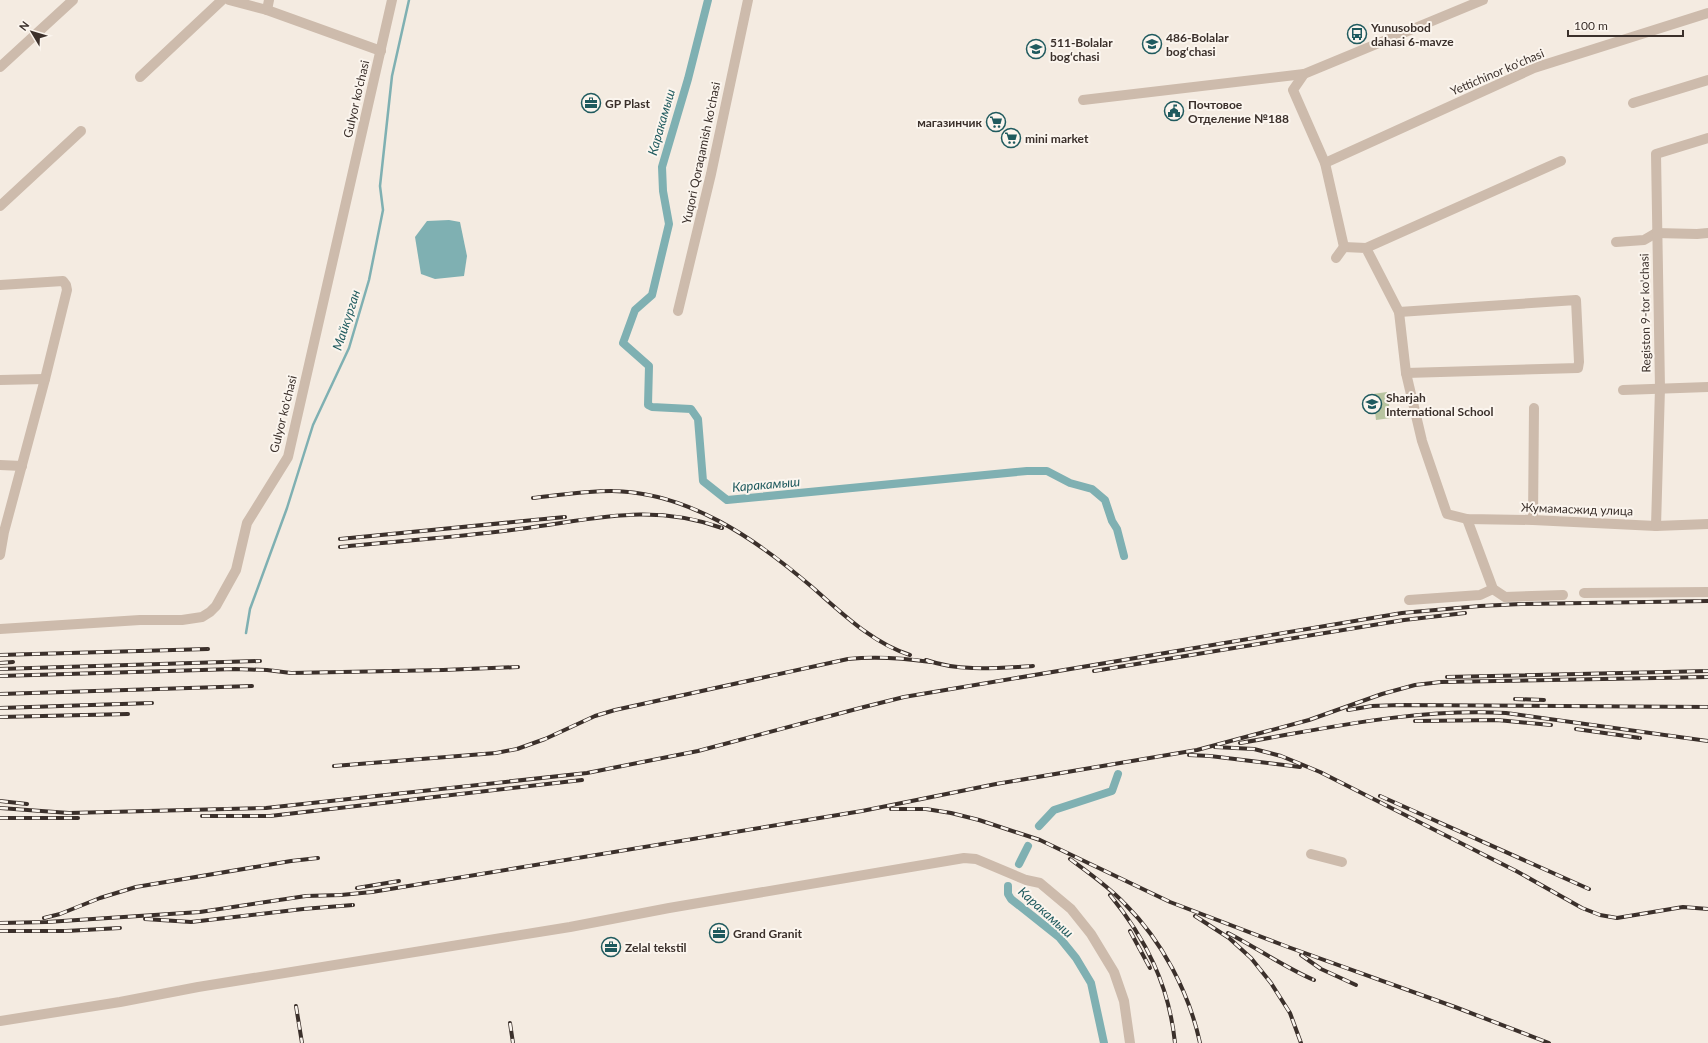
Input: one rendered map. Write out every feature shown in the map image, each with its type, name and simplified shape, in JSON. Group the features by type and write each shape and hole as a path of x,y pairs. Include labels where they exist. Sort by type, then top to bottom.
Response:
{"street":[{"path":"0,67 73,0"},
{"path":"140,77 222,0"},
{"path":"229,0 268,5 381,51"},
{"name":"Gulyor ko'chasi","path":"0,629 140,620 182,620 202,617 216,606 236,570 247,523 288,457 392,0"},
{"name":"Yuqori Qoraqamish ko'chasi","path":"678,311 711,174 748,0"},
{"path":"1083,100 1304,74 1483,0"},
{"name":"Yettichinor ko‘chasi","path":"1325,163 1534,68 1708,13"},
{"path":"1304,74 1293,90 1325,163 1344,247 1336,258"},
{"path":"1633,104 1708,80"},
{"path":"0,206 81,131"},
{"name":"Registon 9-tor ko'chasi","path":"1656,526 1660,388 1656,233 1656,154 1708,138"},
{"path":"1344,247 1366,248 1561,161"},
{"path":"1616,242 1644,240 1656,233 1708,233"},
{"path":"1366,248 1399,312 1406,374 1578,368 1576,300 1399,312"},
{"path":"0,285 63,281 67,290 22,466 2,532 0,555"},
{"name":"Жумамасжид улица","path":"1406,374 1422,442 1447,514 1467,519 1533,520 1656,526 1708,524"},
{"path":"0,380 45,379"},
{"path":"1623,390 1708,387"},
{"path":"1533,520 1534,408"},
{"path":"0,465 22,466"},
{"path":"1467,519 1493,589 1505,597 1563,595"},
{"path":"1409,600 1480,595 1493,589"},
{"path":"1584,593 1708,592"},
{"path":"1311,854 1342,862"},
{"path":"0,1021 570,927 668,908 964,858 976,859 1026,880 1040,883 1071,909 1091,934 1114,972 1124,1001 1130,1043"}],"green space":[{"path":"1387,392 1391,418 1376,420 1373,394"}],"water":[{"path":"449,220 460,222 467,256 464,276 435,279 421,274 415,237 427,221"}],"waterway":[{"name":"Майкурган","path":"246,633 250,609 287,508 313,425 349,348 369,280 383,210 380,186 392,76 409,0"},
{"name":"Каракамыш","path":"708,0 688,79 662,167 663,191 669,224 652,295 635,310 623,343 649,366 648,405 652,407 691,409 698,419 703,481 727,500 1027,471 1047,471 1070,483 1092,489 1105,500 1112,521 1117,529 1124,556"},
{"name":"Каракамыш","path":"1039,826 1054,810 1112,791 1118,774"},
{"name":"Каракамыш","path":"1019,864 1028,846"},
{"name":"Каракамыш","path":"1008,886 1008,894 1011,899 1059,937 1076,958 1091,983 1104,1043"}],"railway":[{"path":"533,498 582,492 612,491 640,493 694,509 720,521 768,552 870,635 896,650 910,655"},
{"path":"340,547 497,532 620,515 670,516 695,520 722,528"},
{"path":"340,539 565,517"},
{"path":"0,808 69,813 266,808 587,773 698,751 904,697 1402,613 1521,604 1708,601"},
{"path":"1094,671 1404,620 1465,613"},
{"path":"0,655 208,649"},
{"path":"334,766 496,753 517,749 545,739 595,716 615,710 848,659 890,658 931,662"},
{"path":"926,660 939,664 965,668 1033,666"},
{"path":"0,669 260,661"},
{"path":"0,663 13,662"},
{"path":"0,676 235,669 267,670 291,673 518,667"},
{"path":"1447,677 1708,671"},
{"path":"0,923 47,922 200,912 306,896 372,892 862,811 996,784 1197,750 1309,720 1382,694 1415,685 1441,682 1708,677"},
{"path":"0,694 252,686"},
{"path":"1515,699 1544,700"},
{"path":"0,708 152,703"},
{"path":"1348,710 1372,706 1400,705 1708,707"},
{"path":"1240,743 1372,720 1439,713 1472,712 1506,713 1708,741"},
{"path":"0,717 128,714"},
{"path":"1415,721 1497,720 1551,725"},
{"path":"1576,729 1640,738"},
{"path":"1215,747 1254,749 1281,756 1320,772 1518,872 1582,908 1600,915 1617,918 1683,907 1708,909"},
{"path":"1189,755 1210,756 1300,767"},
{"path":"202,816 270,816 582,780"},
{"path":"1380,796 1589,889"},
{"path":"0,801 27,804"},
{"path":"891,809 926,809 951,813 979,820 1040,840 1170,902 1549,1043"},
{"path":"0,818 78,818"},
{"path":"44,918 60,914 100,898 136,887 291,861 318,858"},
{"path":"1070,859 1099,880 1119,898 1151,934 1181,986 1189,1005 1200,1043"},
{"path":"357,888 399,881"},
{"path":"1110,895 1145,946 1154,964 1167,1002 1175,1043"},
{"path":"145,919 191,922 303,909 353,905"},
{"path":"1195,916 1229,938 1251,958 1271,983 1290,1013 1301,1043"},
{"path":"0,931 66,931 120,928"},
{"path":"1130,931 1150,968"},
{"path":"1228,933 1314,980"},
{"path":"1301,955 1321,969 1356,985"},
{"path":"296,1006 302,1043"},
{"path":"510,1023 513,1043"}],"place":[{"name":"Yunusobod dahasi 6-mavze","path":"1357,34"},
{"name":"486-Bolalar bogʻchasi","path":"1152,44"},
{"name":"511-Bolalar bogʻchasi","path":"1036,49"},
{"name":"GP Plast","path":"591,103"},
{"name":"Почтовое Отделение №188","path":"1174,111"},
{"name":"магазинчик","path":"996,122"},
{"name":"mini market","path":"1011,138"},
{"name":"Sharjah International School","path":"1372,404"},
{"name":"Grand Granit","path":"719,933"},
{"name":"Zelal tekstil","path":"611,947"}]}
